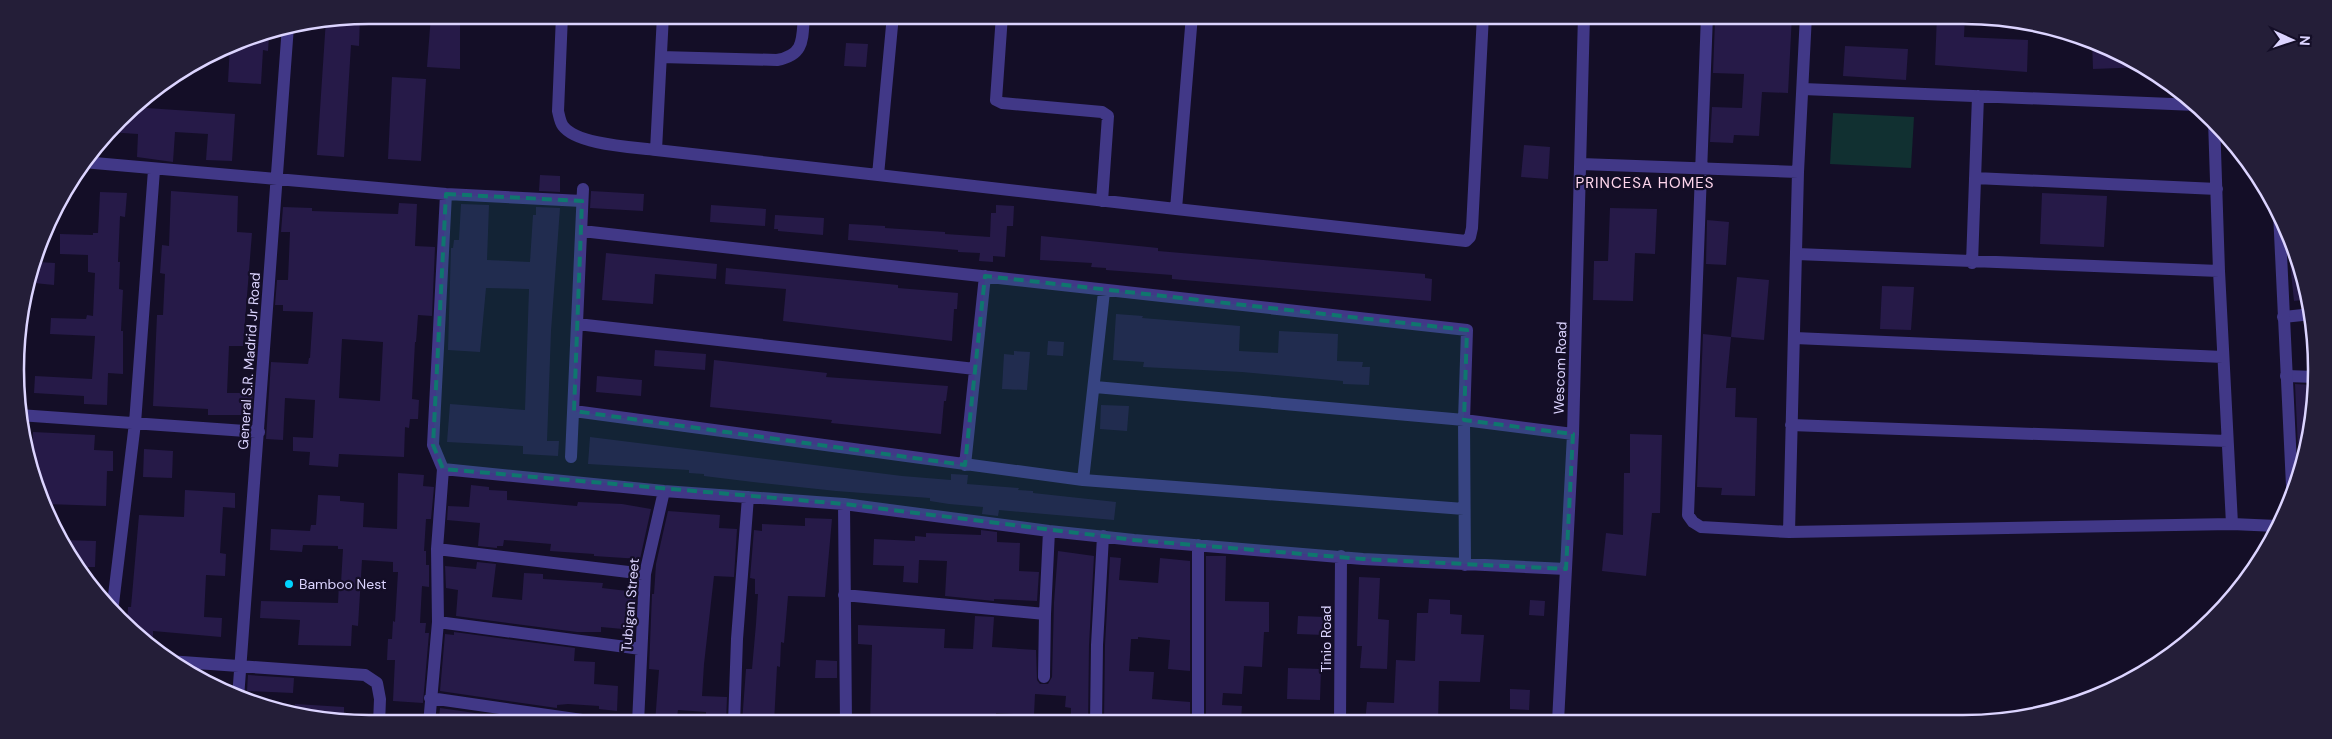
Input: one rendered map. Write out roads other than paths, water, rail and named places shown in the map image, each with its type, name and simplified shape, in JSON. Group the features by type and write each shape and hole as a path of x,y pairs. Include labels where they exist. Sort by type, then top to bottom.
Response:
{"street":[{"path":"562,24 558,111 562,126 577,136 596,141 656,150 1461,241 1469,240 1472,228 1483,24"},
{"path":"656,150 663,24"},
{"path":"661,57 777,60 787,58 794,55 801,44 803,24"},
{"path":"878,175 892,24"},
{"path":"1001,24 996,100 1002,103 1102,112 1108,116 1102,200"},
{"path":"1176,209 1191,24"},
{"name":"Wescom Road","path":"1558,715 1573,434 1584,24"},
{"path":"1707,24 1688,515 1693,522 1701,526 1789,532 2232,524 2271,526"},
{"path":"1789,532 1798,172 1806,24"},
{"name":"General S.R. Madrid Jr Road","path":"239,690 287,34"},
{"path":"1803,89 2184,104"},
{"path":"1972,263 1978,96"},
{"path":"2215,134 2219,272 2232,524"},
{"path":"92,163 154,170 446,194 583,195 571,457"},
{"path":"1581,164 1798,172"},
{"path":"113,601 135,423 154,170"},
{"path":"1975,178 2217,189"},
{"path":"429,715 438,622 437,549 443,469 433,446 446,194"},
{"path":"582,232 985,276 1104,292 1467,330 1464,420 1465,565"},
{"path":"2280,234 2286,376 2296,460"},
{"path":"1797,254 1972,263 2219,272"},
{"path":"965,466 985,276"},
{"path":"1083,480 1095,387 1104,292"},
{"path":"2283,317 2304,315"},
{"path":"577,324 975,370"},
{"path":"1794,338 2223,357"},
{"path":"2286,376 2308,377"},
{"path":"1095,387 1464,420 1573,434"},
{"path":"574,411 965,466 1083,480 1464,509"},
{"path":"27,416 259,432"},
{"path":"1791,425 2227,441"},
{"path":"443,469 664,491 844,504 1049,532 1465,565 1566,569"},
{"name":"Tubigan Street","path":"638,715 645,574 664,491"},
{"path":"734,715 737,639 748,497"},
{"path":"844,504 846,715"},
{"path":"1044,676 1049,532"},
{"path":"1096,715 1097,645 1103,536"},
{"path":"1198,545 1198,715"},
{"path":"437,549 645,574"},
{"name":"Tinio Road","path":"1340,715 1341,556"},
{"path":"844,595 1045,614"},
{"path":"438,622 641,649"},
{"path":"186,663 365,675 378,683 379,715"},
{"path":"430,698 548,715"}],"place":[{"name":"Bamboo Nest","path":"289,584"}],"district":[{"name":"PRINCESA HOMES","path":"1645,183"}]}
